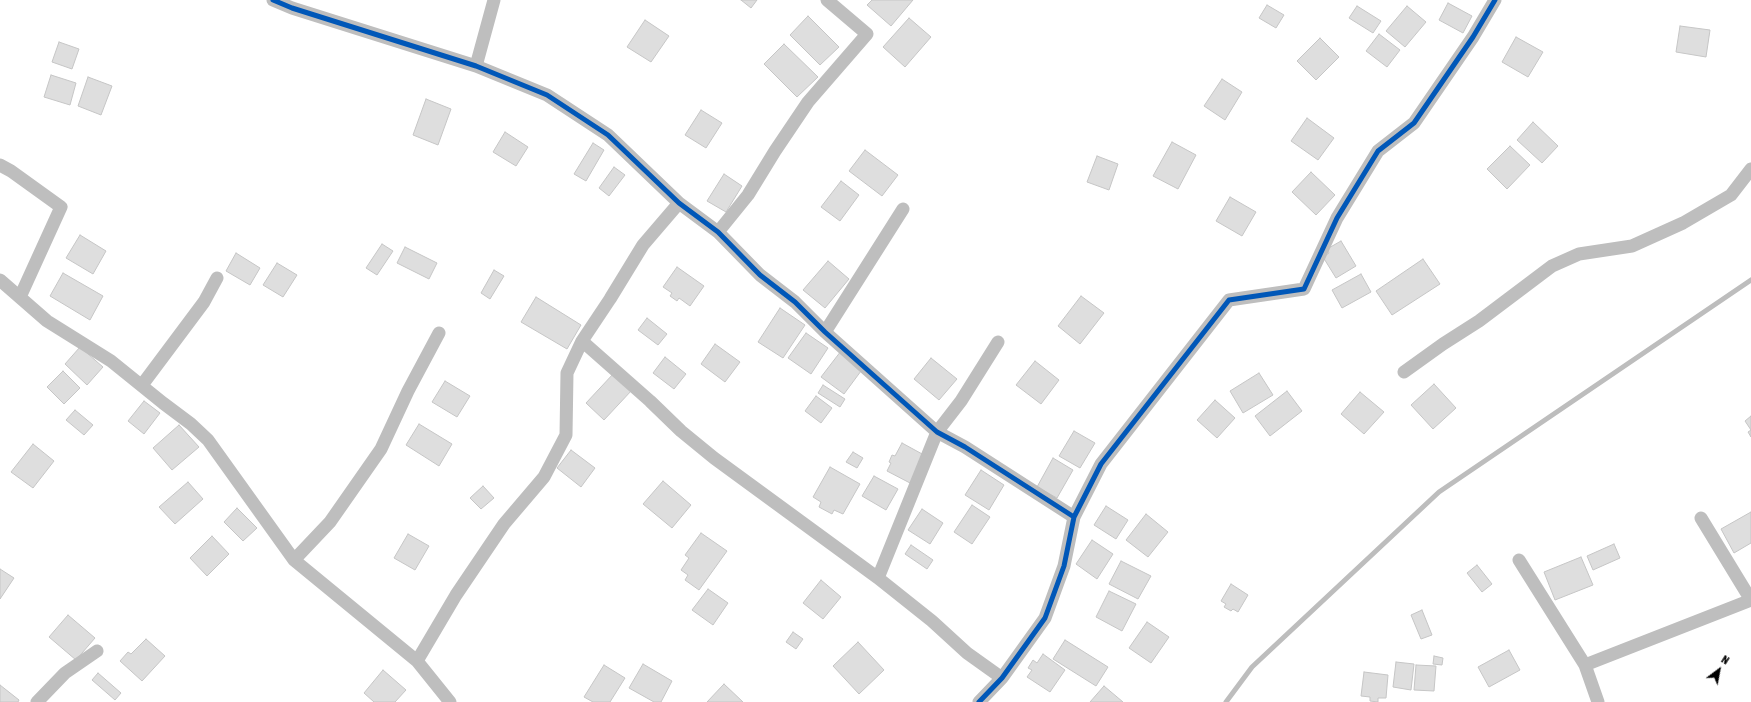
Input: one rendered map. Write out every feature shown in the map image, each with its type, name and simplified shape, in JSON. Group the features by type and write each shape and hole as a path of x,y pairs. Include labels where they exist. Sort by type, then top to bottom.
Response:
{"street":[{"path":"273,0 292,8 476,66 547,95 608,135 679,203 718,232 760,275 795,302 825,332 937,432 965,447 1074,516"},
{"path":"476,66 494,0"},
{"path":"718,232 748,195 808,102 867,34 827,0"},
{"path":"979,702 1002,678 1045,618 1064,566 1074,516 1101,464 1229,300 1304,289 1338,218 1378,151 1414,123 1473,37 1495,0"},
{"path":"0,165 11,171 61,207 20,297"},
{"path":"1404,372 1443,344 1479,321 1552,266 1579,254 1632,246 1683,223 1731,195 1751,169"},
{"path":"417,661 456,595 504,524 544,477 566,435 567,373 582,341 643,245 679,203"},
{"path":"825,332 903,209"},
{"path":"142,385 204,302 217,278"},
{"path":"0,280 47,321 111,362 142,385 163,404 192,424 208,440 294,560 417,661 450,702"},
{"path":"294,560 330,522 381,449 408,390 439,333"},
{"path":"582,341 650,401 681,431 709,454 878,578 967,652 1002,678"},
{"path":"878,578 937,432 961,401 998,342"},
{"path":"1585,665 1751,600 1701,518"},
{"path":"1519,560 1585,665 1598,702"},
{"path":"37,702 65,673 97,651"}],"building":[{"path":"741,0 757,0 751,8"},
{"path":"872,0 913,0 891,26 867,5"},
{"path":"1448,3 1472,16 1463,33 1439,20"},
{"path":"1267,5 1284,15 1276,28 1259,18"},
{"path":"1357,6 1381,21 1373,33 1349,18"},
{"path":"1407,6 1426,22 1405,47 1386,31"},
{"path":"808,16 839,47 820,65 790,35"},
{"path":"909,18 931,37 905,67 883,47"},
{"path":"645,20 669,36 651,62 627,47"},
{"path":"1680,26 1710,30 1706,57 1676,52"},
{"path":"1379,34 1400,50 1387,67 1366,51"},
{"path":"1516,37 1543,52 1528,77 1502,62"},
{"path":"1320,38 1339,57 1316,80 1297,61"},
{"path":"59,42 79,49 72,69 52,62"},
{"path":"784,44 818,77 797,97 764,64"},
{"path":"51,75 76,83 70,105 44,97"},
{"path":"88,77 112,86 101,115 78,106"},
{"path":"1222,79 1242,92 1225,120 1204,106"},
{"path":"426,99 451,109 438,145 413,135"},
{"path":"701,110 722,123 706,148 685,135"},
{"path":"1307,118 1334,138 1318,160 1291,141"},
{"path":"1533,122 1558,146 1542,163 1517,140"},
{"path":"505,132 528,147 516,166 493,152"},
{"path":"1172,142 1196,155 1178,189 1153,176"},
{"path":"593,143 604,150 586,181 574,174"},
{"path":"1510,146 1530,165 1507,189 1487,169"},
{"path":"865,150 898,175 882,196 849,171"},
{"path":"1097,156 1118,164 1109,190 1087,182"},
{"path":"614,167 625,175 609,196 599,188"},
{"path":"1311,172 1335,195 1316,215 1292,192"},
{"path":"724,174 742,186 726,212 707,201"},
{"path":"841,181 859,195 840,221 821,207"},
{"path":"1230,197 1256,212 1242,236 1216,221"},
{"path":"80,235 106,251 93,274 66,258"},
{"path":"1341,241 1356,266 1336,278 1323,257 1329,253 1327,249"},
{"path":"382,244 393,251 377,275 366,268"},
{"path":"405,247 437,263 429,279 397,263"},
{"path":"236,253 260,268 250,285 226,271"},
{"path":"1423,259 1440,284 1392,315 1376,291"},
{"path":"828,261 849,279 825,308 803,290"},
{"path":"277,263 297,275 283,297 263,285"},
{"path":"677,267 704,286 690,306 679,298 677,301 670,296 672,293 663,287"},
{"path":"494,270 504,276 490,299 481,293"},
{"path":"63,273 103,296 90,320 50,296"},
{"path":"1361,274 1371,292 1342,308 1332,290"},
{"path":"1081,296 1104,313 1080,344 1058,326"},
{"path":"536,297 581,325 567,349 521,322"},
{"path":"780,308 805,325 783,358 758,342"},
{"path":"647,318 667,334 658,345 638,330"},
{"path":"806,333 828,348 811,374 788,358"},
{"path":"715,344 740,362 725,382 701,364"},
{"path":"80,347 103,367 87,385 65,364"},
{"path":"841,351 864,367 844,394 821,377"},
{"path":"665,357 686,374 674,389 653,373"},
{"path":"931,358 957,379 939,400 914,379"},
{"path":"1035,361 1059,380 1041,404 1016,385"},
{"path":"63,371 80,388 64,404 47,387"},
{"path":"614,373 632,390 604,420 586,403"},
{"path":"1259,373 1273,395 1243,413 1230,391"},
{"path":"445,381 470,396 457,417 432,402"},
{"path":"1434,384 1456,408 1433,429 1411,405"},
{"path":"823,385 845,399 840,407 818,393"},
{"path":"1287,391 1302,411 1270,436 1255,416"},
{"path":"1360,392 1384,412 1364,434 1341,414"},
{"path":"816,396 832,408 821,423 805,411"},
{"path":"1215,400 1235,418 1217,438 1197,420"},
{"path":"144,401 160,413 144,434 128,421"},
{"path":"75,410 93,425 84,435 66,420"},
{"path":"1751,416 1751,430 1745,421"},
{"path":"419,424 452,444 439,466 406,445"},
{"path":"179,425 199,447 172,470 153,448"},
{"path":"1751,430 1751,437 1748,432"},
{"path":"1074,431 1095,443 1080,468 1059,456"},
{"path":"902,443 924,455 910,483 887,471 891,463 889,462 892,455 895,456"},
{"path":"33,444 54,461 33,488 11,472"},
{"path":"571,450 595,468 581,487 557,468"},
{"path":"853,452 863,458 857,468 846,462"},
{"path":"1053,458 1073,470 1057,498 1037,487"},
{"path":"830,467 860,484 843,514 834,510 832,514 819,507 821,502 813,497"},
{"path":"981,470 1004,485 989,510 965,495"},
{"path":"874,476 898,489 886,510 862,496"},
{"path":"663,481 691,505 672,528 643,504"},
{"path":"188,482 203,499 175,524 159,507"},
{"path":"483,486 494,498 481,509 470,498"},
{"path":"972,505 990,517 972,544 954,532"},
{"path":"1106,506 1128,520 1116,539 1094,525"},
{"path":"237,508 257,528 243,541 224,522"},
{"path":"922,509 943,523 930,544 908,530"},
{"path":"1751,512 1751,543 1734,553 1721,529"},
{"path":"1146,514 1168,532 1148,557 1126,540"},
{"path":"701,533 727,551 699,590 685,580 688,575 681,570 689,558 685,555"},
{"path":"408,534 429,546 415,570 394,558"},
{"path":"212,536 229,554 207,576 190,558"},
{"path":"1092,540 1113,554 1097,579 1076,564"},
{"path":"1614,544 1620,558 1593,570 1587,556"},
{"path":"911,545 933,560 927,569 905,554"},
{"path":"1581,557 1593,585 1555,600 1544,572"},
{"path":"1121,561 1151,576 1138,599 1109,584"},
{"path":"1477,565 1492,584 1482,592 1467,573"},
{"path":"0,569 14,578 0,599"},
{"path":"821,580 841,597 823,619 803,603"},
{"path":"1231,584 1248,595 1238,612 1233,609 1231,611 1224,607 1226,604 1221,601"},
{"path":"708,589 728,603 713,625 692,610"},
{"path":"1109,591 1136,604 1122,631 1096,617"},
{"path":"1422,610 1432,635 1421,639 1411,615"},
{"path":"68,615 95,638 76,660 49,637"},
{"path":"1147,622 1169,637 1151,663 1129,648"},
{"path":"793,632 803,639 796,649 786,642"},
{"path":"146,639 165,656 142,681 120,661 128,652 131,654"},
{"path":"1065,640 1108,667 1096,686 1053,659"},
{"path":"858,642 884,670 859,694 833,666"},
{"path":"1509,650 1520,670 1489,687 1478,667"},
{"path":"1043,654 1065,670 1050,692 1027,677 1032,670 1028,668 1033,660 1037,663"},
{"path":"1434,656 1443,658 1442,665 1433,664"},
{"path":"1396,662 1414,664 1411,690 1393,687"},
{"path":"643,664 672,681 661,702 654,702 629,688"},
{"path":"604,665 625,678 610,702 593,702 584,697"},
{"path":"1416,665 1436,666 1434,691 1414,690"},
{"path":"383,670 406,690 395,702 374,702 364,693"},
{"path":"1364,672 1388,675 1386,698 1378,698 1378,702 1370,701 1370,697 1361,696"},
{"path":"98,673 121,693 115,700 92,680"},
{"path":"724,684 743,702 707,702"},
{"path":"0,685 19,700 18,702 0,702"},
{"path":"1104,686 1123,702 1090,702"}],"waterway":[{"path":"1226,702 1252,667 1439,492 1751,280"}],"cycle path":[{"path":"273,0 292,8 476,66 547,95 608,135 679,203 718,232 760,275 795,302 825,332 937,432 965,447 1074,517"},
{"path":"979,702 1002,678 1045,618 1064,566 1074,517 1101,464 1229,300 1304,289 1337,218 1378,151 1414,123 1473,37 1495,0"}]}
